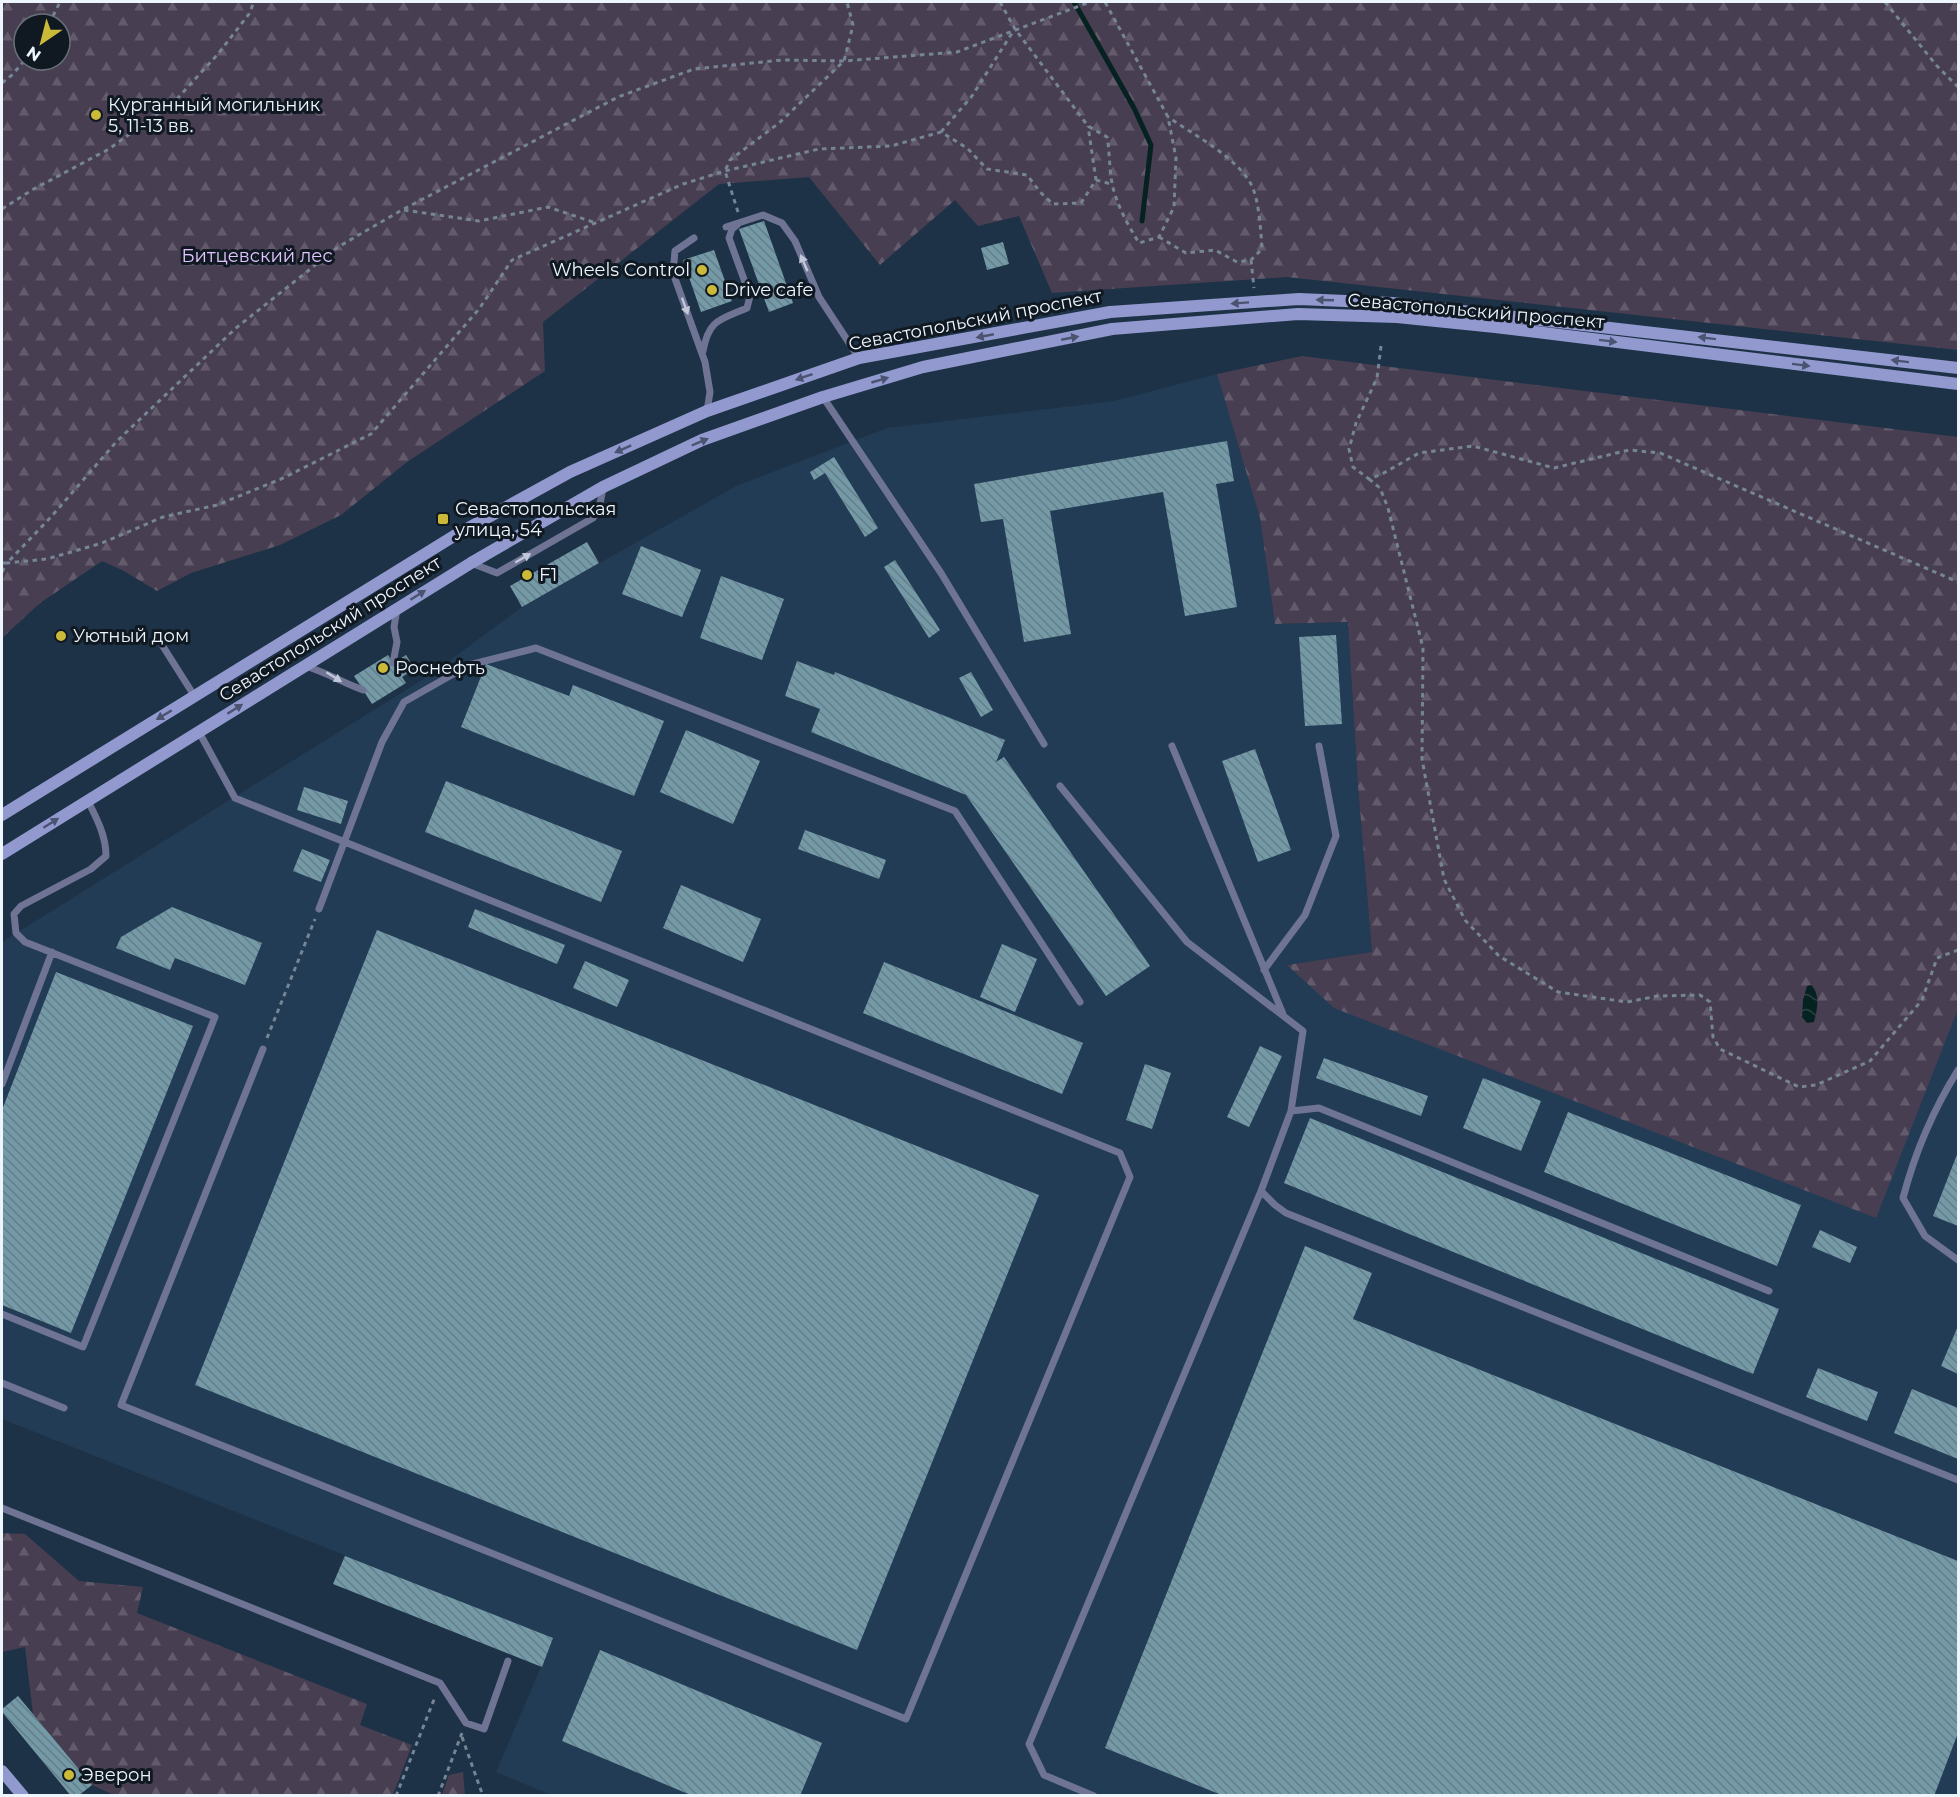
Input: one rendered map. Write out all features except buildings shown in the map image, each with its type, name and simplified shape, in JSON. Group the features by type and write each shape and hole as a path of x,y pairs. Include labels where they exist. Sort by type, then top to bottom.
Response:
{"main road":[{"name":"Севастопольский проспект","path":"2,815 454,536 570,472 707,411 860,358 1110,312 1299,299 1392,303 1959,368"},
{"name":"Севастопольский проспект","path":"2,854 471,563 603,487 702,440 824,397 923,367 1112,329 1298,314 1397,317 1495,327 1959,384"},
{"path":"2,1771 23,1796"}],"lane":[{"path":"726,227 764,215 782,223 795,241 819,297 860,358"},
{"path":"702,354 706,334 716,321 747,308 750,296 729,238 732,229 741,222"},
{"path":"694,238 675,251 673,273 702,354 710,392 707,411"},
{"path":"824,397 941,573 1044,744"},
{"path":"471,563 497,573 573,530 593,518 599,509 603,487"},
{"path":"393,663 397,642 394,627 397,609"},
{"path":"157,637 195,697"},
{"path":"319,909 382,742 404,702 469,665 536,648 955,811 1080,1002"},
{"path":"305,666 326,672 340,682 363,690"},
{"path":"199,732 235,798 1120,1153 1131,1177 906,1719 121,1405 263,1049"},
{"path":"1172,746 1284,1016"},
{"path":"1264,970 1305,915 1336,836 1319,746"},
{"path":"1060,786 1187,942 1303,1031 1291,1111 1260,1191 1029,1744 1044,1775 1094,1796"},
{"path":"2,1314 83,1347 215,1017 25,942 16,933 14,914 21,906 91,869 106,856 102,830 88,801"},
{"path":"2,1084 52,952"},
{"path":"1959,1070 1939,1102 1911,1168 1903,1198 1925,1236 1959,1260"},
{"path":"1291,1111 1318,1108 1769,1291"},
{"path":"1260,1191 1286,1213 1959,1480"},
{"path":"2,1383 64,1408"},
{"path":"2,1508 440,1683 466,1723 484,1729 508,1661"}],"path":[{"path":"2,209 32,190 109,149 176,100 218,54 249,14 254,2"},
{"path":"741,222 725,171 730,160 779,123 844,61 853,26 847,2"},
{"path":"1000,2 1015,29 1088,126 1107,137 1112,184 1128,224 1139,243 1159,237 1174,207 1176,158 1168,117 1105,2"},
{"path":"2,572 117,441 236,328 338,247 402,210 618,97 694,69 782,60 844,61 957,52 1090,2"},
{"path":"1885,2 1937,66 1959,87"},
{"path":"2,563 47,560 102,543 163,517 217,505 281,479 371,434 479,309 512,260 683,184 725,171 819,149 891,146 941,132 972,96 1015,29"},
{"path":"2,83 15,72"},
{"path":"1159,237 1186,253 1215,250 1237,262 1251,260 1262,249 1261,226 1252,185 1234,162 1168,117"},
{"path":"941,132 968,148 987,169 1027,175 1053,204 1081,203 1096,180 1088,126"},
{"path":"1096,180 1112,184"},
{"path":"402,210 479,221 548,207 596,223"},
{"path":"1251,260 1254,288"},
{"path":"1381,346 1377,378 1356,423 1349,449 1353,467 1380,488 1388,508 1423,648 1422,759 1443,879 1465,920 1500,956 1558,992 1627,1002 1658,996 1700,995 1710,1002 1713,1037 1720,1049 1799,1087 1816,1085 1870,1060 1922,1000 1937,958 1959,950"},
{"path":"1369,478 1382,474 1419,453 1473,446 1554,468 1629,450 1660,453 1959,582"},
{"path":"263,1049 319,909"},
{"path":"396,1796 440,1683"},
{"path":"438,1796 466,1723"},
{"path":"461,1735 483,1796"}],"shaded area":[{"path":"1217,374 1260,518 1275,624 1348,622 1358,786 1372,952 1288,965 1875,1218 1958,1009 1958,1795 551,1795 496,1772 541,1667 333,1584 344,1555 2,1419 2,942 430,675 522,607 736,486 887,428 1114,401"}],"green space":[{"name":"Битцевский лес","path":"2,2 1958,2 1958,350 1287,277 1052,293 1019,216 978,226 955,200 880,265 809,177 719,184 543,322 545,371 407,462 341,515 280,545 191,573 157,591 102,561 40,603 2,638"},
{"path":"1302,356 1958,437 1958,1009 1876,1218 1334,1008 1287,965 1372,952 1358,786 1348,622 1275,624 1260,518 1217,374"},
{"path":"2,1533 25,1534 79,1581 143,1587 137,1613 367,1704 360,1725 412,1745 393,1795 116,1796 92,1785 33,1714 25,1647 2,1652"},
{"path":"463,1772 465,1795 442,1795 449,1775"}],"water":[{"path":"1811,985 1816,993 1817,1008 1814,1022 1807,1023 1802,1017 1803,1000 1807,986"}],"waterway":[{"path":"1074,2 1134,108 1151,145 1142,221"}],"place":[{"name":"Курганный могильник 5, 11-13 вв.","path":"96,115"},
{"name":"Wheels Control","path":"702,270"},
{"name":"Drive cafe","path":"712,290"},
{"name":"Севастопольская улица, 54","path":"443,519"},
{"name":"F1","path":"527,575"},
{"name":"Уютный дом","path":"61,636"},
{"name":"Роснефть","path":"383,668"},
{"name":"Эверон","path":"69,1775"}]}
